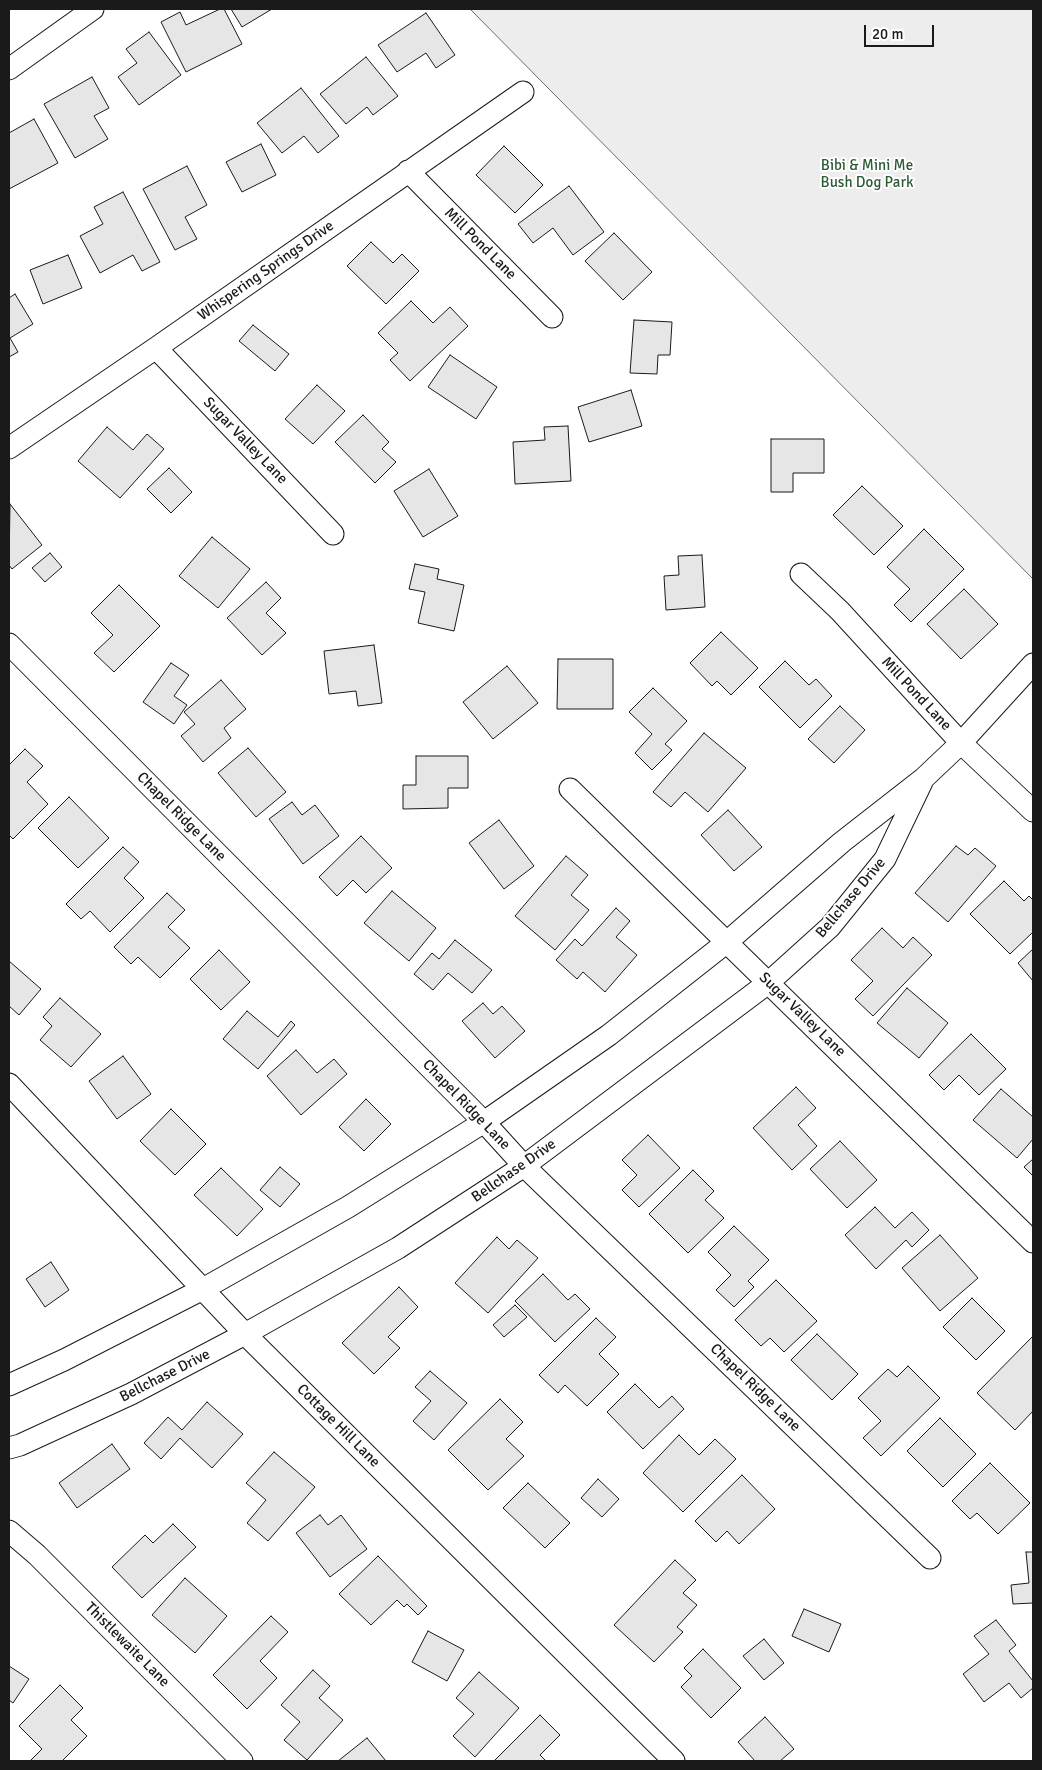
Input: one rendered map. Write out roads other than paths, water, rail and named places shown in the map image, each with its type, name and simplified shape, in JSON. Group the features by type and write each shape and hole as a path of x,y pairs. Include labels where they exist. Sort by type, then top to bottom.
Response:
{"street":[{"path":"9,69 93,9"},
{"name":"Whispering Springs Drive","path":"9,448 156,348 522,92"},
{"name":"Mill Pond Lane","path":"408,172 552,317"},
{"name":"Sugar Valley Lane","path":"156,348 334,534"},
{"name":"Mill Pond Lane","path":"800,574 840,611 961,743 1033,811"},
{"name":"Chapel Ridge Lane","path":"9,644 484,1122 524,1166 930,1558"},
{"name":"Bellchase Drive","path":"9,1385 64,1360 203,1289 348,1207 484,1122 609,1035 727,942 842,842 924,778 961,743 1033,664"},
{"name":"Bellchase Drive","path":"9,1448 20,1445 131,1394 246,1334 398,1248 524,1166 768,983 830,927 885,859 924,778"},
{"name":"Sugar Valley Lane","path":"570,789 1033,1242"},
{"name":"Cottage Hill Lane","path":"9,1084 246,1334 674,1761"},
{"name":"Thistlewaite Lane","path":"9,1531 37,1555 242,1761"}],"park label":[{"name":"Bibi & Mini Me Bush Dog Park","path":"867,174"}]}
